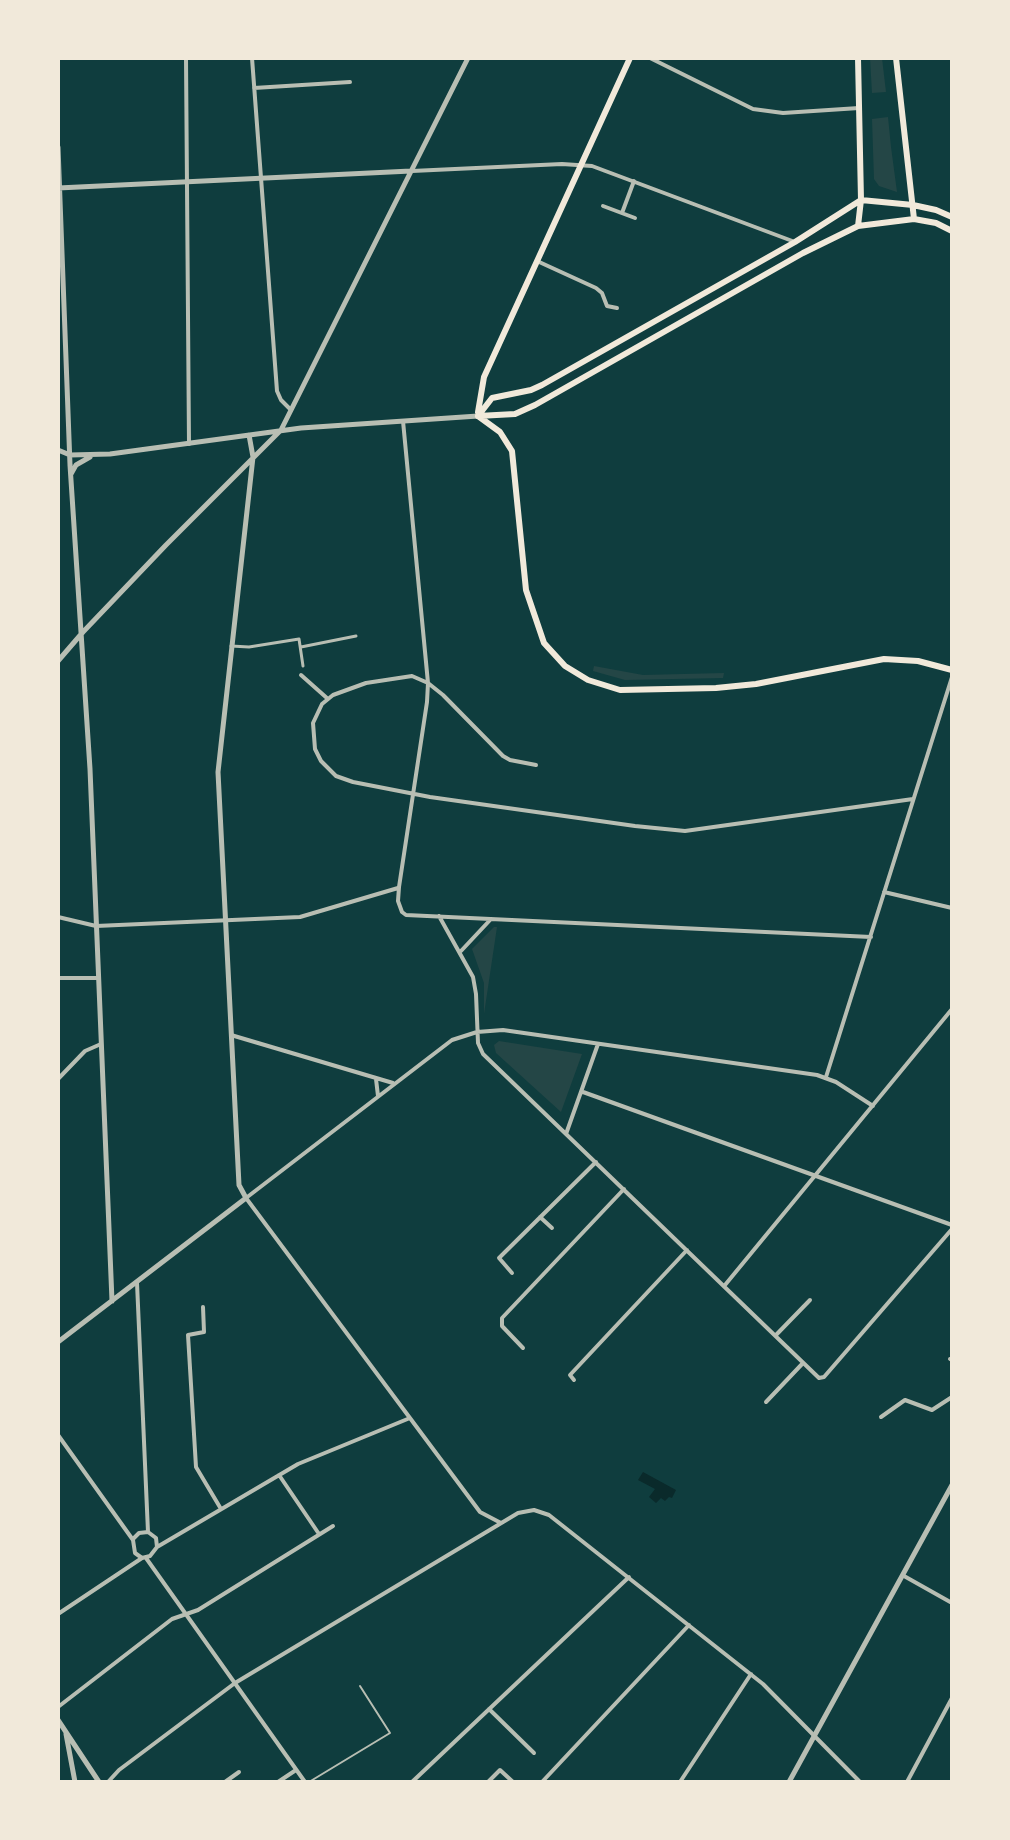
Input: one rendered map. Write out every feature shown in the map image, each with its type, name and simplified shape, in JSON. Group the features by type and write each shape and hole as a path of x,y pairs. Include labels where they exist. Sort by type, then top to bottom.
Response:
{"main road":[{"path":"478,416 484,377 630,58"},
{"path":"858,58 861,200 858,226"},
{"path":"896,58 914,219"},
{"path":"478,416 494,397 531,390 795,242 861,200 913,205 952,217"},
{"path":"478,416 515,414 803,253 858,226 914,219 936,223 952,231"},
{"path":"627,337 634,349"},
{"path":"478,416 500,432 512,451 526,590 544,643 565,666 588,680 620,690 716,688 756,684 884,659 918,661 952,670"}],"street":[{"path":"186,58 189,444"},
{"path":"252,58 277,391 301,428"},
{"path":"58,661 281,430 468,58"},
{"path":"650,58 753,109 783,113 859,108"},
{"path":"254,88 350,82"},
{"path":"58,147 67,401 83,632 112,1301"},
{"path":"59,188 581,165 634,181 795,242"},
{"path":"622,213 634,181"},
{"path":"603,206 635,218"},
{"path":"537,261 596,288 602,293 607,306 617,308"},
{"path":"58,409 67,401"},
{"path":"58,450 70,455 94,455 281,430 478,416"},
{"path":"402,419 428,683 399,887 398,901 402,912 406,915 871,937"},
{"path":"249,435 253,457 218,772 239,1185 480,1512 501,1523"},
{"path":"71,475 76,465 94,455"},
{"path":"300,647 356,636"},
{"path":"231,646 249,647 299,639 303,666"},
{"path":"301,675 328,699"},
{"path":"536,765 503,756 428,683 412,676 355,687 328,699 317,712 313,723 315,749 328,770 353,782 413,795 685,831 913,799"},
{"path":"826,1077 952,677"},
{"path":"58,917 96,926 306,916 399,887"},
{"path":"884,892 952,908"},
{"path":"439,916 461,951 475,985 477,1032 483,1054 822,1379 952,1227 583,1092"},
{"path":"461,951 491,919"},
{"path":"58,978 98,978"},
{"path":"725,1285 952,1009"},
{"path":"58,1342 452,1040 477,1032 503,1030 826,1077 873,1106"},
{"path":"231,1035 396,1083"},
{"path":"58,1079 85,1051 101,1044"},
{"path":"566,1134 598,1044"},
{"path":"376,1079 378,1096"},
{"path":"512,1273 499,1259 596,1162"},
{"path":"523,1348 502,1326 502,1318 624,1189"},
{"path":"540,1217 552,1228"},
{"path":"574,1380 570,1375 687,1250"},
{"path":"137,1282 148,1532"},
{"path":"776,1335 810,1300"},
{"path":"203,1307 204,1332 188,1335 196,1467 221,1509"},
{"path":"766,1402 803,1362"},
{"path":"881,1417 905,1400 932,1410 952,1397"},
{"path":"157,1547 298,1464 410,1418"},
{"path":"58,1435 133,1540 133,1550 144,1558 307,1782"},
{"path":"279,1475 319,1534"},
{"path":"789,1782 952,1485"},
{"path":"108,1782 119,1770 235,1683 525,1511 542,1512 751,1674 860,1782"},
{"path":"58,1707 172,1619 197,1611 333,1526"},
{"path":"58,1614 155,1553 156,1538 148,1532 139,1533 133,1540"},
{"path":"904,1576 952,1603"},
{"path":"412,1782 629,1577"},
{"path":"542,1782 689,1625"},
{"path":"680,1782 751,1674"},
{"path":"907,1782 952,1698"},
{"path":"489,1709 534,1753"},
{"path":"58,1720 99,1782"},
{"path":"65,1729 75,1782"},
{"path":"278,1782 296,1769"},
{"path":"488,1782 500,1770 513,1782"},
{"path":"225,1782 239,1772"}],"lane":[{"path":"307,1782 390,1733 360,1686"}],"shaded area":[{"path":"870,58 882,58 886,92 872,93"},
{"path":"888,117 897,192 879,186 874,179 872,119"},
{"path":"594,666 643,675 724,673 723,678 625,680 593,671"},
{"path":"497,927 484,1014 484,983 472,949"},
{"path":"499,1041 582,1054 561,1112 496,1053 494,1045"},
{"path":"643,1472 676,1490 672,1498 665,1501 661,1498 656,1503 649,1497 655,1489 638,1480"}]}
